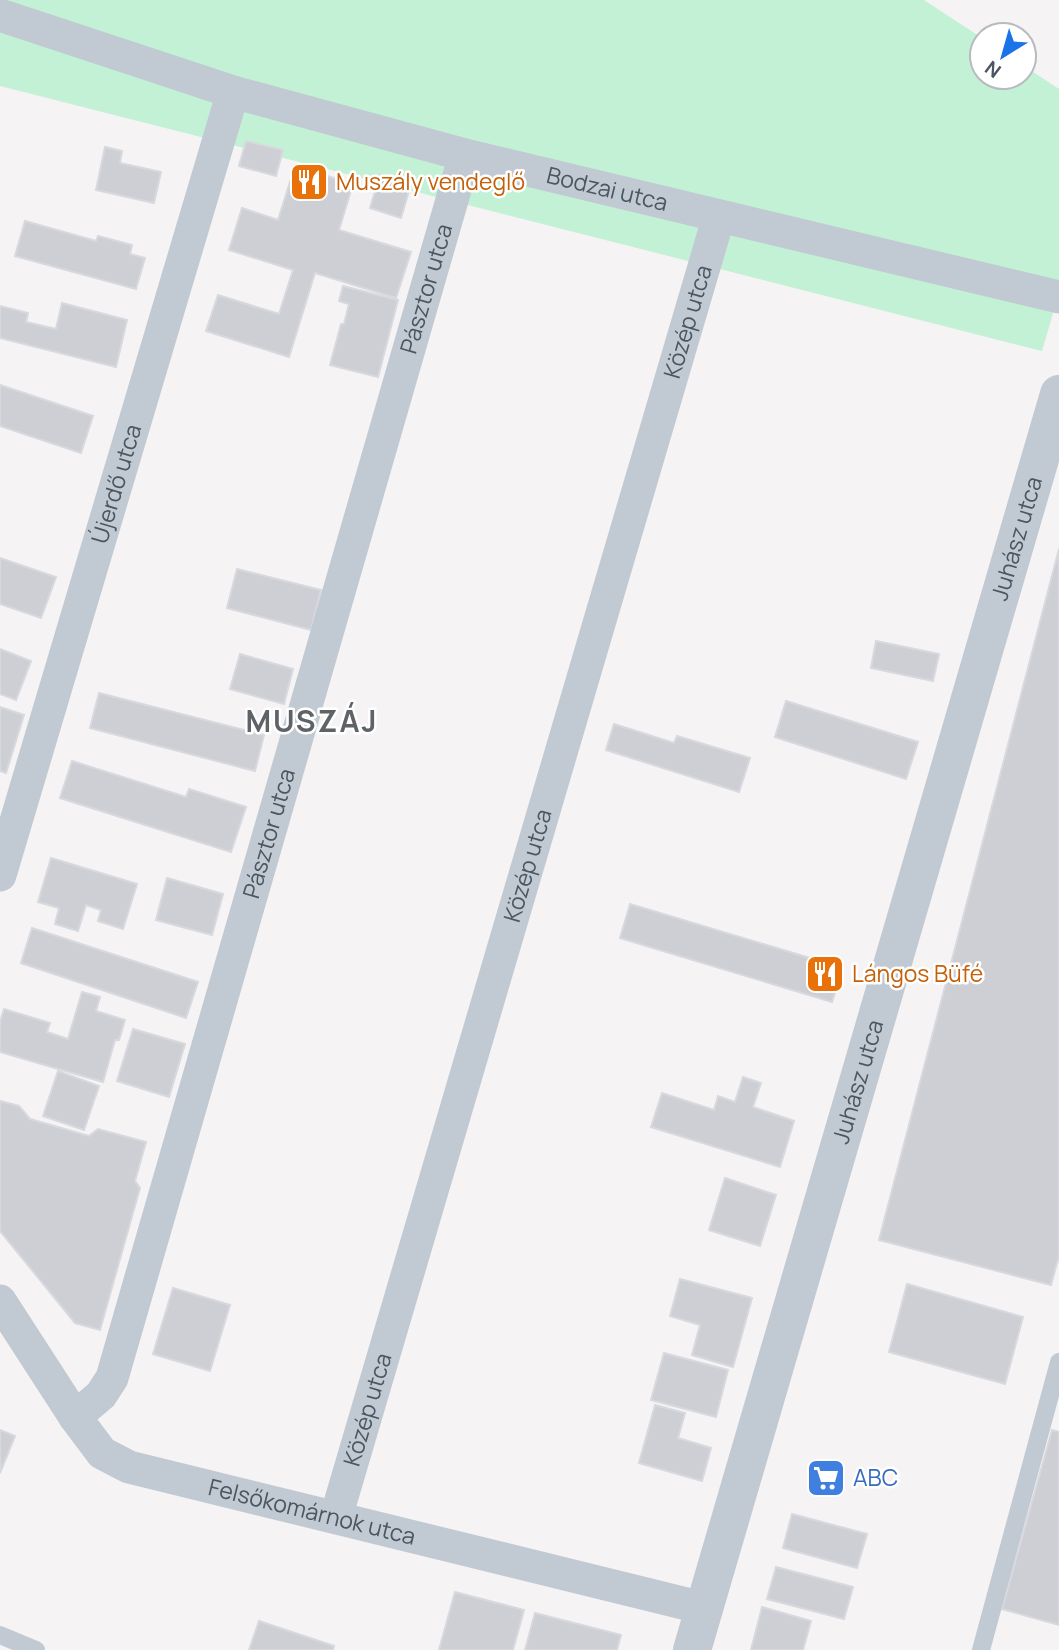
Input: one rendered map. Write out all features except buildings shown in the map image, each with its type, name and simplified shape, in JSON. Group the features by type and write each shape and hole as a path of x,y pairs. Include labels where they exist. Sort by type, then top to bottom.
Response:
{"street":[{"name":"Bodzai utca","path":"0,15 233,92 465,155 1059,297"},
{"name":"Újerdő utca","path":"0,875 233,92"},
{"name":"Pásztor utca","path":"75,1417 101,1395 112,1378 465,155"},
{"name":"Közép utca","path":"336,1517 719,216"},
{"name":"Juhász utca","path":"692,1650 1059,394"},
{"name":"Felsőkomárnok utca","path":"0,1301 75,1417 102,1453 129,1467 704,1608"}],"lane":[{"path":"981,1650 1059,1362"},
{"path":"0,1635 36,1650"}],"green space":[{"path":"0,0 924,0 968,29 968,91 1038,91 1038,75 1059,89 1059,293 1042,351 0,86"}],"place":[{"name":"Muszály vendeglő","path":"309,182"},
{"name":"Lángos Büfé","path":"825,974"},
{"name":"ABC","path":"826,1478"}],"district":[{"name":"MUSZÁJ","path":"312,722"}]}
